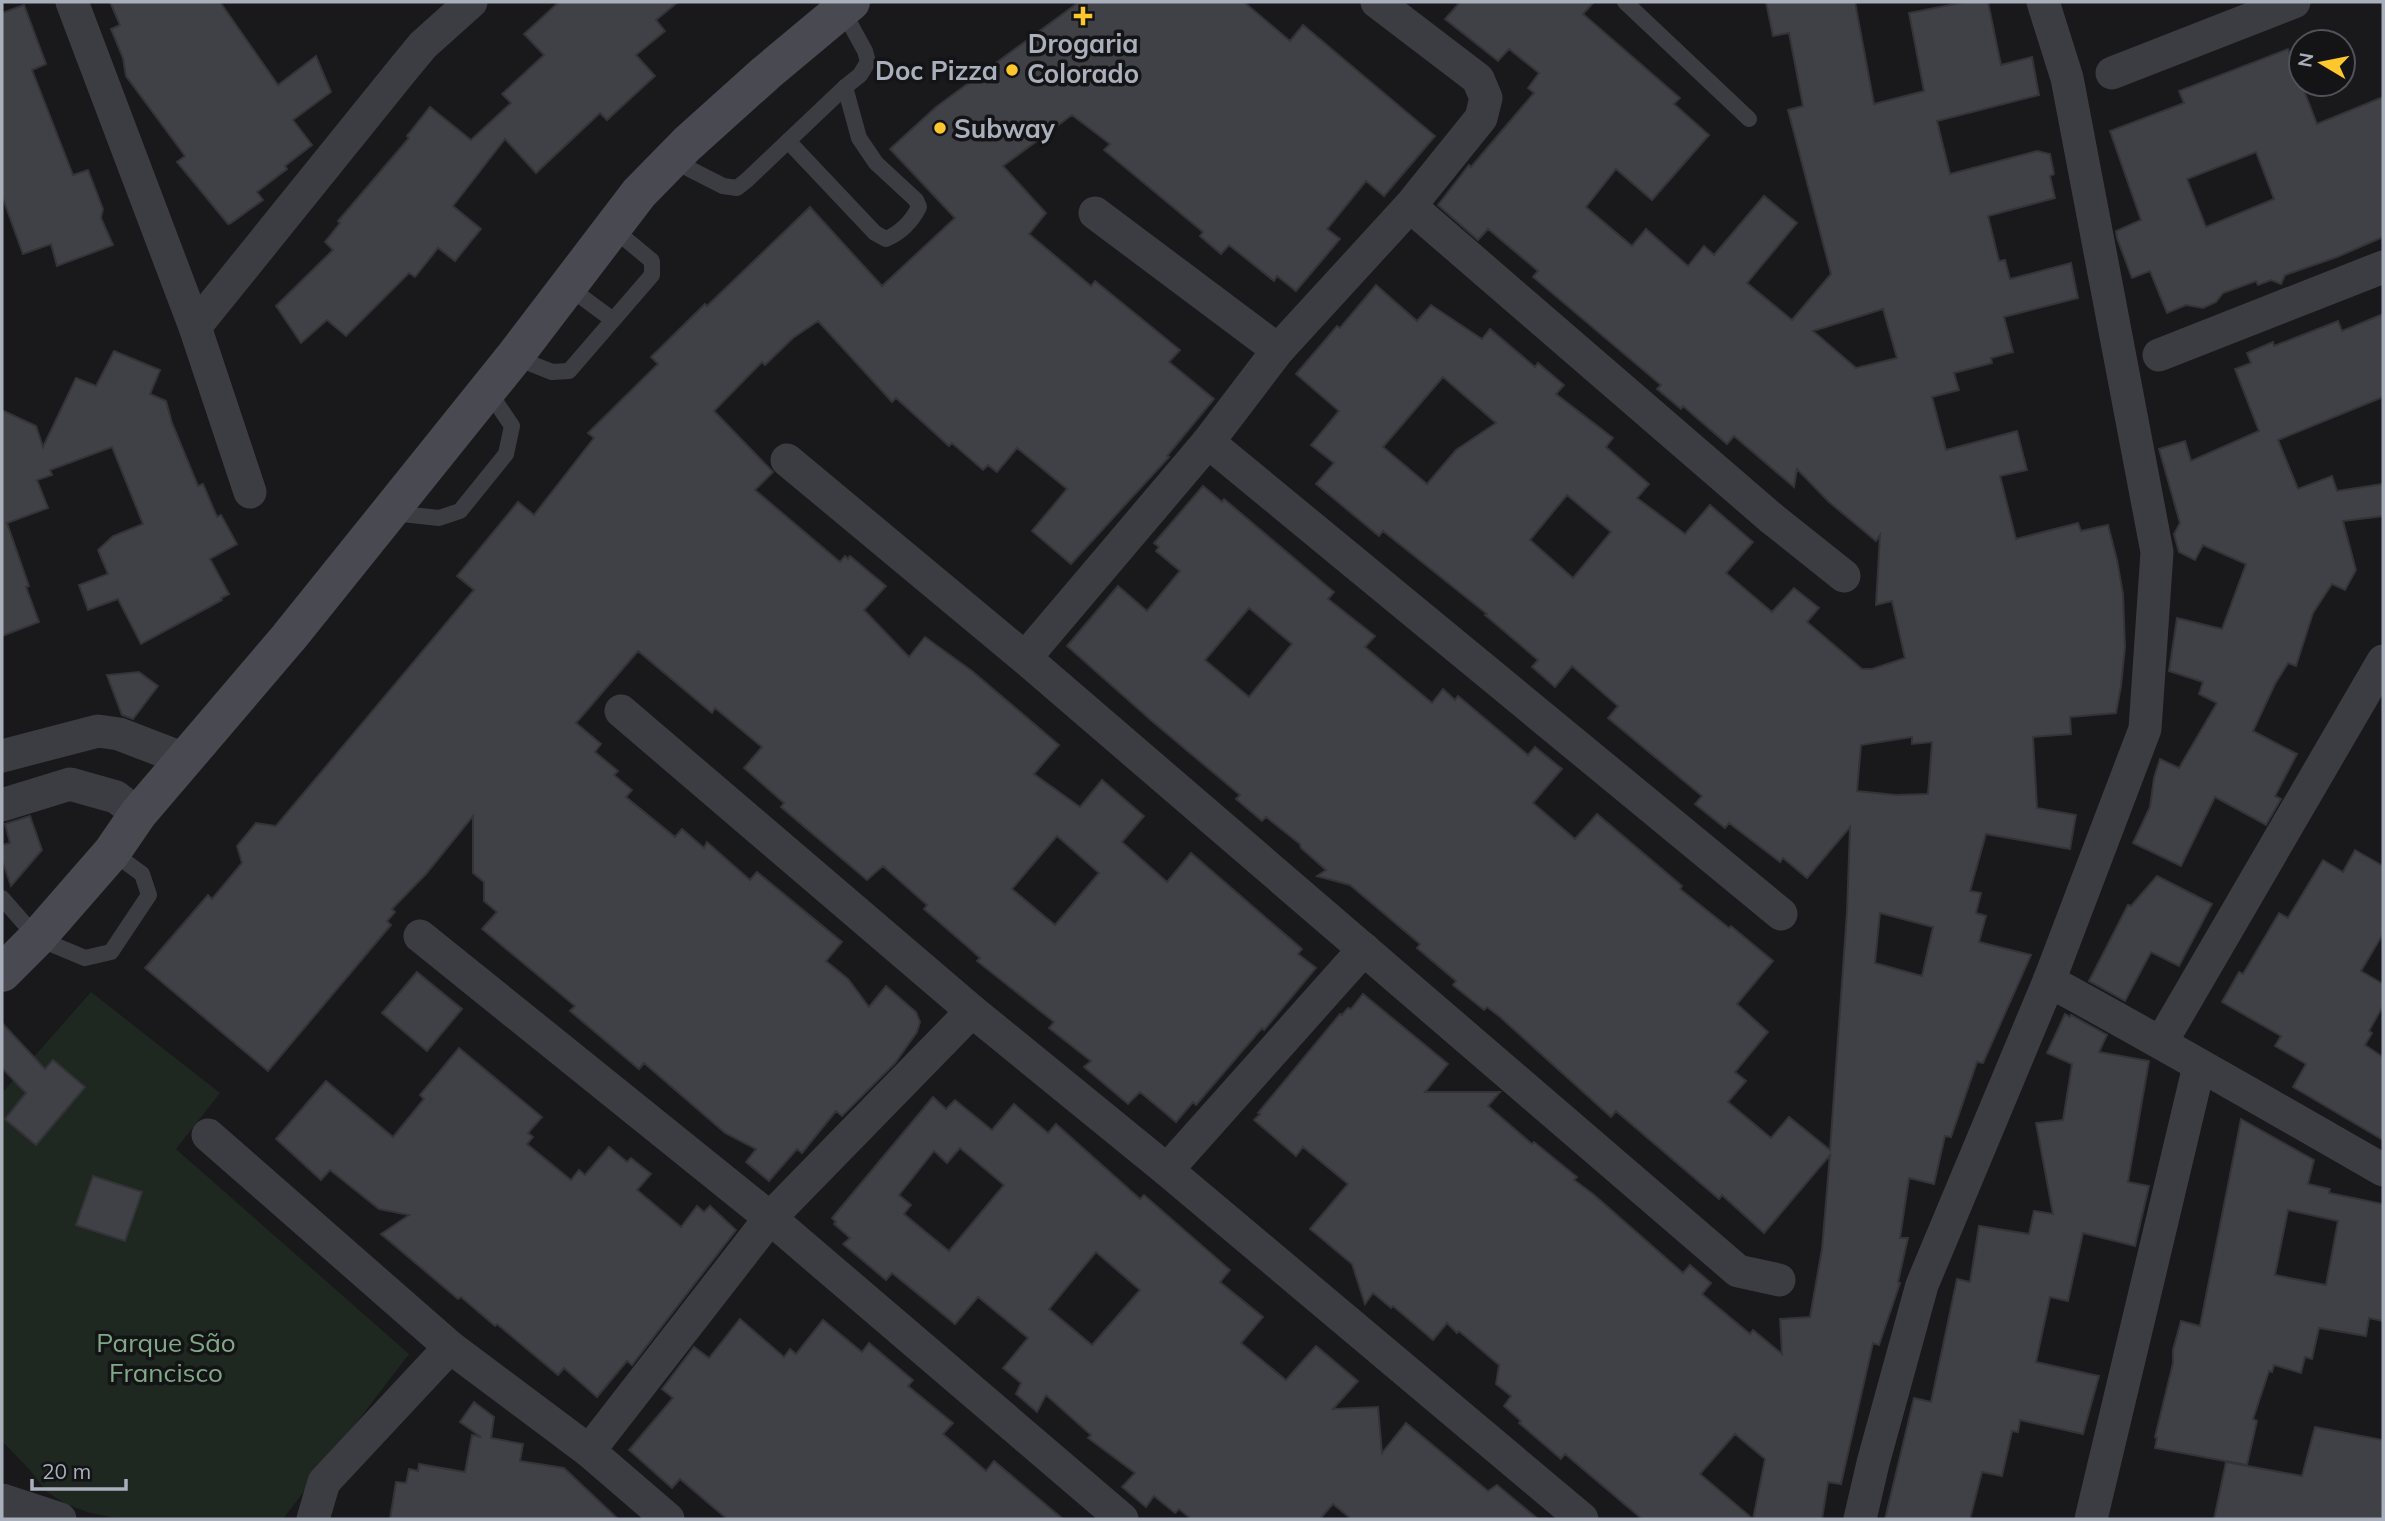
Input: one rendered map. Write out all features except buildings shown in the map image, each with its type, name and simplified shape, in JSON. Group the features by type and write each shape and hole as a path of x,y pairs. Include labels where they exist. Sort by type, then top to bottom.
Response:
{"street":[{"path":"72,2 195,327 250,492"},
{"path":"195,327 404,68 424,45 471,2"},
{"path":"1025,658 1209,442 1278,350 1410,206 1480,118 1486,98 1478,79 1377,2"},
{"path":"1860,1519 1922,1284 2049,981 2146,729 2157,552 2067,78 2043,2"},
{"path":"2112,73 2294,2"},
{"path":"2,973 37,938 112,852 138,814 289,636 514,357 639,193 766,73 846,5"},
{"path":"1410,206 1759,508 1844,576"},
{"path":"1095,213 1278,350"},
{"path":"2159,355 2383,267"},
{"path":"1209,442 1781,914"},
{"path":"787,460 1025,658 1738,1271 1779,1280"},
{"path":"2161,1041 2383,661"},
{"path":"621,711 972,1011 1582,1519"},
{"path":"2,756 98,731 119,734 184,759"},
{"path":"40,746 39,766 56,787"},
{"path":"2,805 70,784 116,797 138,814"},
{"path":"420,936 770,1218 1122,1519"},
{"path":"1167,1171 1364,949"},
{"path":"2049,981 2161,1041 2199,1066 2383,1170"},
{"path":"589,1451 770,1218 972,1011"},
{"path":"2091,1519 2199,1066"},
{"path":"208,1135 450,1347 589,1451 668,1519"},
{"path":"313,1519 324,1482 450,1347"},
{"path":"2,1500 60,1519"}],"lane":[{"path":"1625,2 1639,9 1749,120"},
{"path":"672,160 723,186 737,188 860,75 867,62 865,51 846,5"},
{"path":"788,141 875,233 886,239 897,234 919,207 916,200 876,163 859,138 845,87"},
{"path":"514,357 552,372 569,371 652,275 652,261 611,227"},
{"path":"567,286 613,320"},
{"path":"388,512 439,518 460,511 506,454 512,426 487,389"},
{"path":"2,898 37,938 85,958 111,952 149,895 142,874 112,852"}],"green space":[{"name":"Parque São Francisco","path":"91,992 220,1093 176,1149 409,1354 283,1519 121,1519 90,1513 66,1504 47,1492 2,1441 2,1093"}],"place":[{"name":"Drogaria Colorado","path":"1083,16"},
{"name":"Doc Pizza","path":"1012,70"},
{"name":"Subway","path":"940,128"}]}
